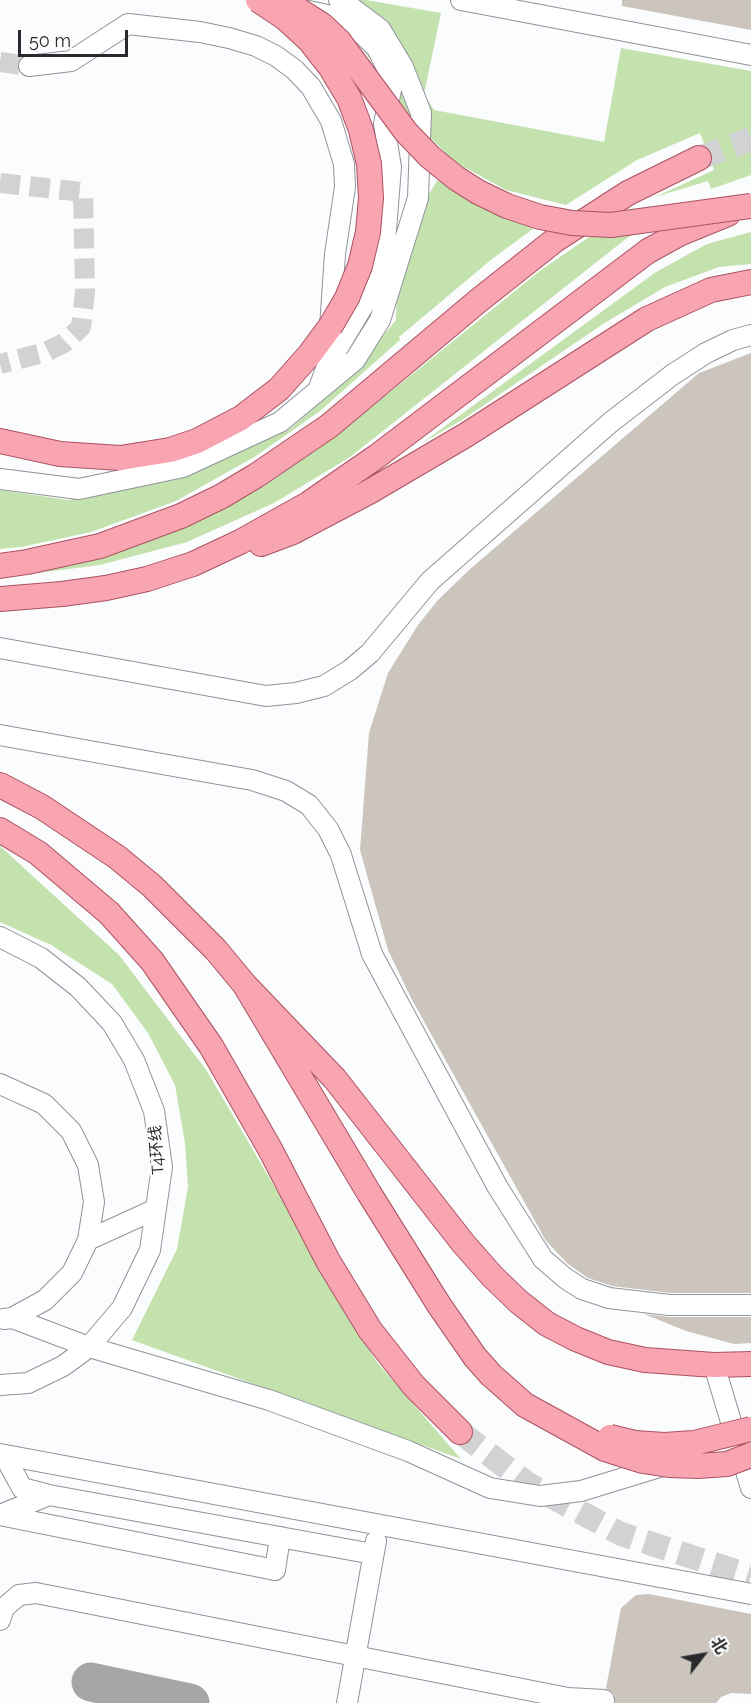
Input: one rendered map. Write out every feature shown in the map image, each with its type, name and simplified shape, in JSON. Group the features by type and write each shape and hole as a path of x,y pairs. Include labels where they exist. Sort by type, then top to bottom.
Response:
{"main road":[{"path":"0,441 60,454 120,458 170,450 197,441 241,418 279,389 310,354 330,327 347,298 360,266 368,232 371,198 369,164 361,130 332,68 285,18 258,0"},
{"path":"283,0 322,25 339,41 405,132 430,157 478,192 507,206 540,217 572,223 611,225 751,207"},
{"path":"0,566 100,546 181,516 240,486 329,426 478,301 555,240 628,193 699,158"},
{"path":"193,564 282,519 337,484 428,419 648,251 703,223 751,207"},
{"path":"0,599 106,588 147,579 268,542 326,516 466,435 647,319 711,290 751,282"},
{"path":"0,785 42,807 80,831 135,872 185,917 245,985 335,1079 463,1243 492,1276 519,1302 547,1324 608,1352 645,1360 680,1364 751,1364"},
{"path":"0,830 38,854 109,913 152,962 211,1046 270,1149 328,1261 370,1330 414,1386 460,1432"},
{"path":"245,985 439,1305 475,1357 507,1391 558,1425 604,1449 644,1461 698,1466 743,1450"},
{"path":"558,1425 635,1443 664,1445 694,1443 743,1450"}],"street":[{"path":"243,0 346,19 377,48 393,80 384,124 392,167 385,243 375,286 327,366 318,390"},
{"path":"0,479 79,489 183,467 280,422 355,360 380,320 418,198 421,113 403,67 380,29 339,0"},
{"path":"461,0 751,55"},
{"path":"29,66 71,61 128,24 200,32 229,38 256,46 276,56 295,70 311,87 331,121 344,164 345,187 335,254 330,327"},
{"path":"0,648 266,696 296,693 324,686 350,670 370,653 430,581 611,422 672,375 706,353 733,340 751,335"},
{"path":"0,735 252,780 286,791 309,805 328,829 341,855 372,954 497,1186 543,1258 565,1278 582,1289 609,1298 669,1305 751,1305"},
{"name":"T4环线","path":"0,937 41,958 78,987 112,1023 134,1060 154,1111 162,1167 150,1250 122,1308 89,1347 63,1366 28,1383 0,1385"},
{"path":"0,1084 44,1104 71,1131 88,1165 94,1202 88,1240 72,1273 45,1300 6,1319"},
{"path":"88,1240 156,1209"},
{"path":"6,1319 89,1347 269,1400 408,1451 490,1488 540,1496 590,1489 743,1450"},
{"path":"714,1365 743,1450 751,1486"},
{"path":"2,1454 22,1488 374,1554"},
{"path":"2,1454 751,1594"},
{"path":"0,1515 50,1495"},
{"path":"0,1515 275,1570 280,1537"},
{"path":"347,1703 379,1526"},
{"path":"0,1620 4,1608 19,1595 36,1593 568,1700 604,1700"}],"green space":[{"path":"356,0 441,13 424,94 434,110 604,142 621,48 751,71 751,175 711,189 708,181 655,197 714,170 700,133 637,160 566,205 506,190 455,162 414,122 346,25"},
{"path":"438,179 541,223 492,259 399,337 400,340 320,411 256,456 176,501 91,532 21,547 0,549 0,490 68,500 184,474 291,428 350,376 396,320 397,287 425,201"},
{"path":"645,227 627,238 350,457 274,503 187,542 100,565 6,577 182,528 264,486 336,436 541,270 598,231"},
{"path":"751,232 751,264 719,267 665,287 603,324 462,420 422,443 656,272 707,244"},
{"path":"0,846 119,955 207,1071 376,1361 461,1459 132,1340 177,1249 188,1187 185,1143 175,1085 148,1033 112,984 51,945 0,922"}],"building":[{"path":"622,0 751,0 751,30 622,6"},
{"path":"751,353 751,1293 670,1293 612,1286 588,1278 568,1264 546,1241 411,998 388,950 360,850 369,733 388,673 418,625 438,600 469,570 699,373"},
{"path":"644,1314 669,1317 751,1317 751,1343 734,1344 686,1331"},
{"path":"649,1594 751,1614 751,1694 731,1693 721,1697 716,1703 615,1703 614,1694 606,1688 621,1608 636,1595"}],"taxiway":[{"path":"91,1682 190,1703"}],"tunnel":[{"path":"0,62 29,66"},
{"path":"699,158 751,139"},
{"path":"0,183 83,192 85,292 81,327 64,343 46,352 0,364"},
{"path":"460,1432 528,1484 621,1534 751,1576"}]}
